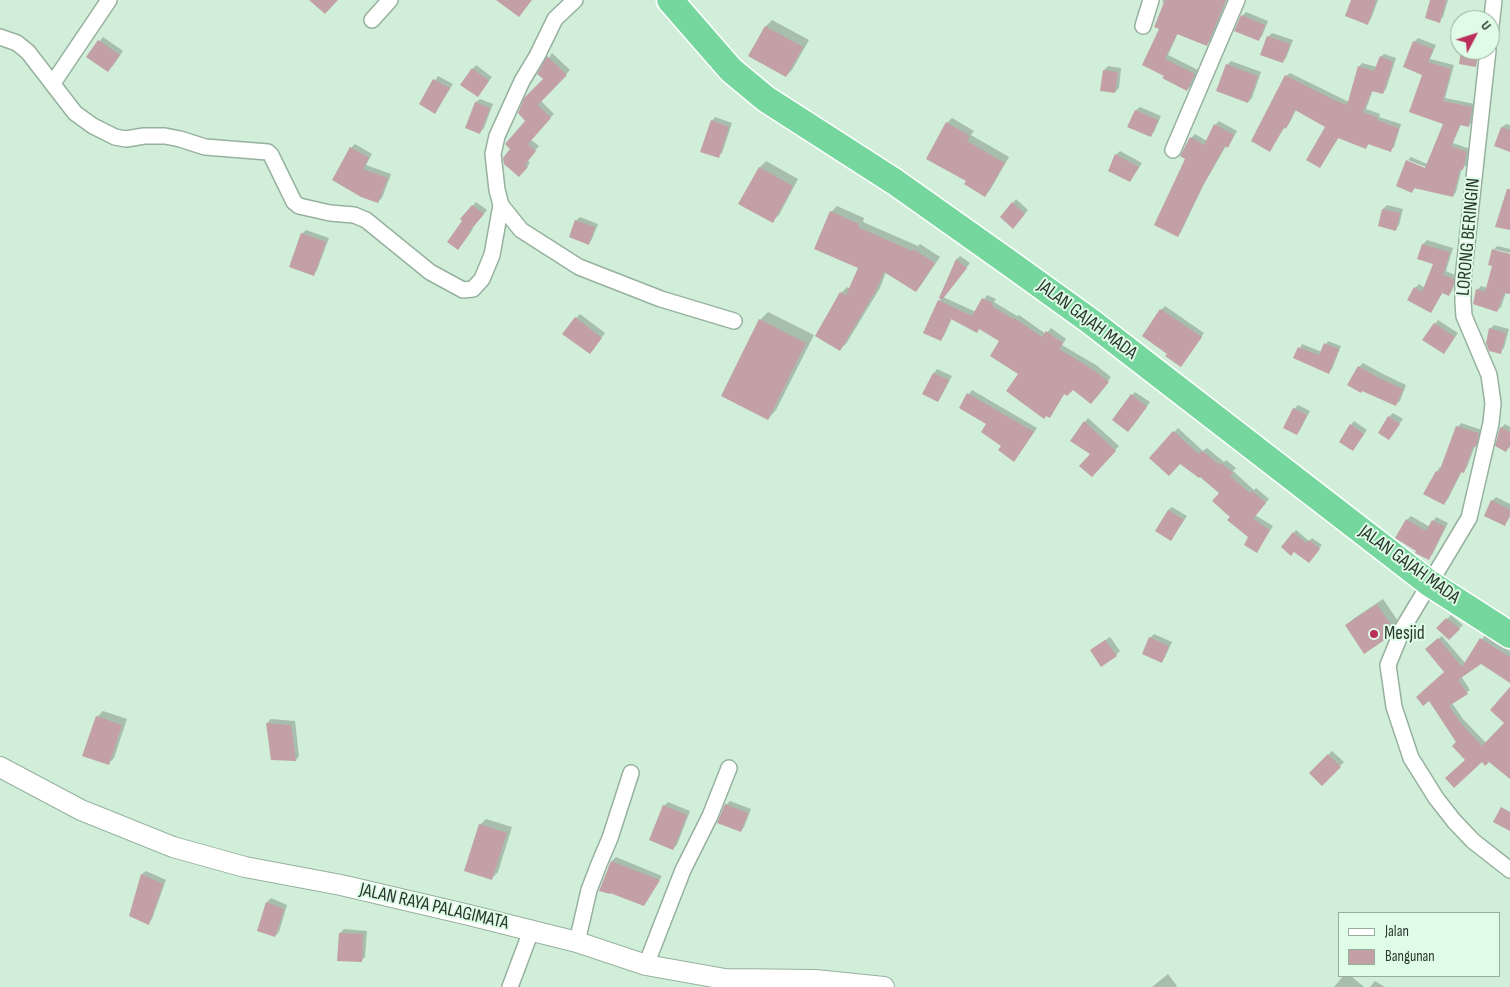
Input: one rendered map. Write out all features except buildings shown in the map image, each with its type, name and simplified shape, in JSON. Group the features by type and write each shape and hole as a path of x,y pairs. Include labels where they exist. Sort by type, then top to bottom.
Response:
{"highway":[{"name":"JALAN GAJAH MADA","path":"670,0 731,70 766,99 895,182 1083,316 1429,582 1510,635"}],"street":[{"path":"53,83 109,0"},
{"path":"372,20 390,0"},
{"path":"575,0 555,19 522,81 497,136 494,154 497,190 501,205 521,230 579,267 661,299 734,321"},
{"path":"1143,26 1151,0"},
{"path":"1173,150 1237,0"},
{"path":"0,37 17,43 28,52 74,113 93,126 115,137 126,139 144,136 165,136 205,147 268,152 294,202 299,206 330,213 354,215 366,220 430,272 463,290 473,289 482,279 492,255 501,205"},
{"name":"LORONG BERINGIN","path":"1487,60 1463,279 1463,302 1464,316 1489,375 1493,403 1491,422 1469,518 1403,628 1388,665 1394,707 1411,758 1436,798 1472,841 1510,870"},
{"name":"JALAN RAYA PALAGIMATA","path":"0,768 82,810 173,847 245,867 341,885 576,942 646,964 725,979 815,980 884,987"},
{"path":"646,964 683,870 710,816 729,768"},
{"path":"576,942 598,864 610,838 631,773"},
{"path":"510,987 531,931"}],"place":[{"name":"Mesjid","path":"1374,634"}]}
